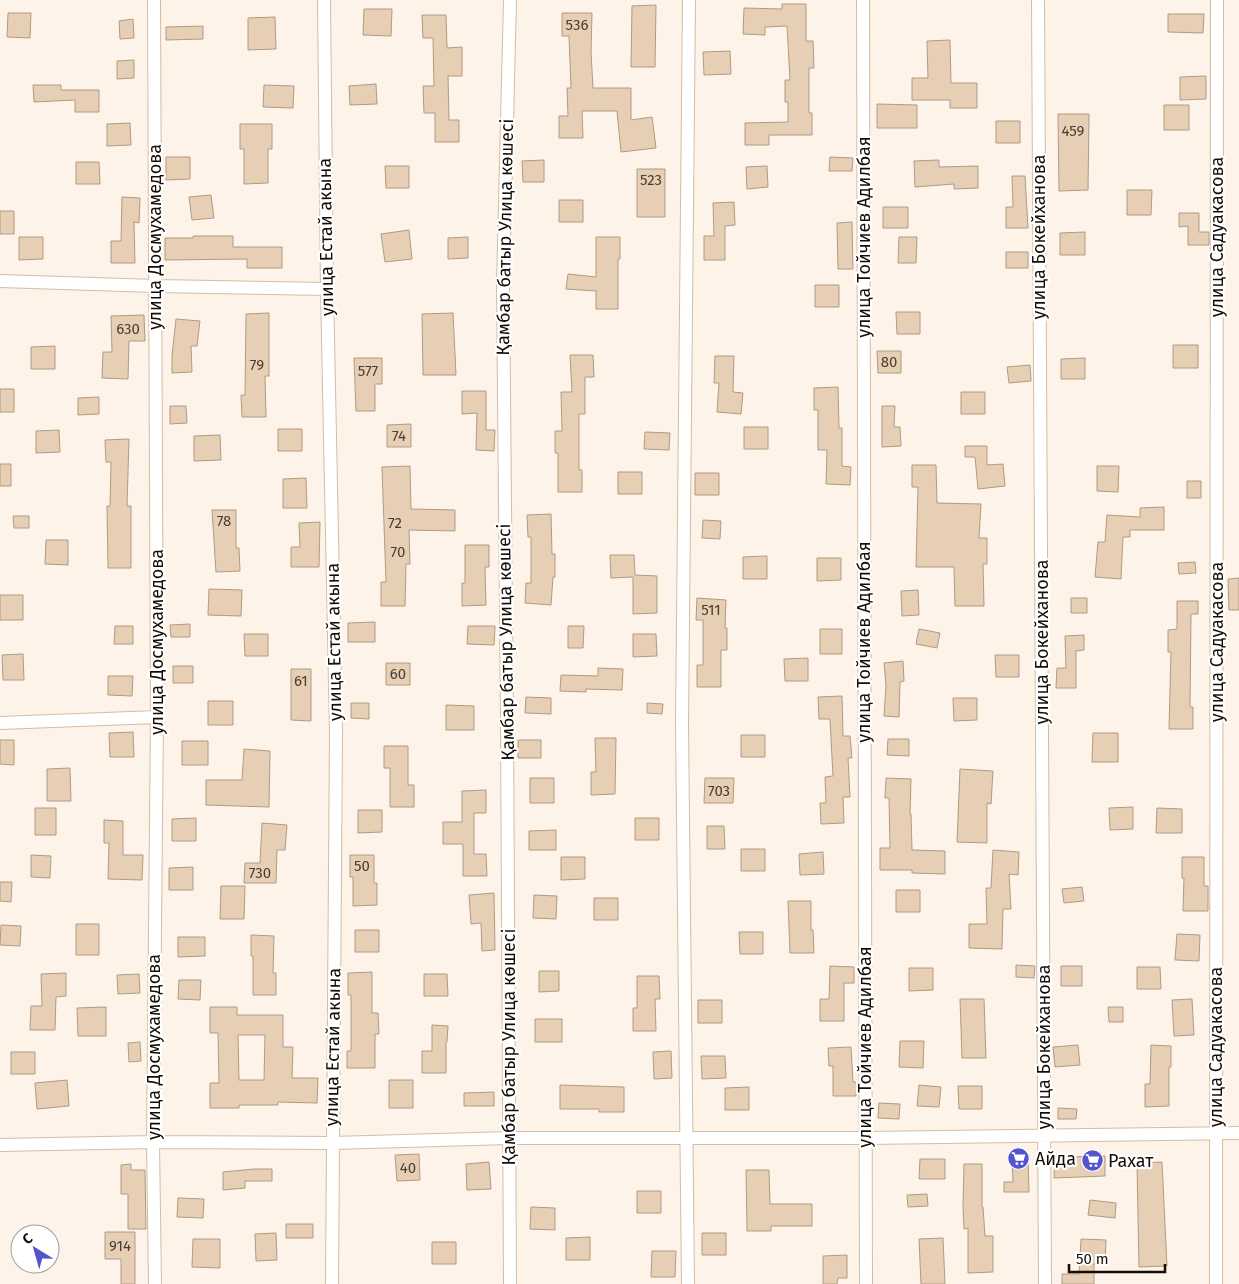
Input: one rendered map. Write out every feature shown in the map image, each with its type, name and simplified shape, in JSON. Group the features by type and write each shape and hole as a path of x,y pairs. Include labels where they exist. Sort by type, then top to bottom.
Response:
{"street":[{"name":"улица Досмухамедова","path":"154,0 157,717 153,1142 155,1284"},
{"name":"улица Естай акына","path":"324,0 327,290 336,732 332,1284"},
{"name":"Қамбар батыр Улица көшесі","path":"510,0 503,284 510,1284"},
{"path":"688,1284 682,724 689,0"},
{"name":"улица Тойчиев Адилбая","path":"864,0 866,1284"},
{"name":"улица Бокейханова","path":"1038,0 1045,1284"},
{"name":"улица Садуакасова","path":"1216,1284 1217,0"},
{"path":"0,281 327,290"},
{"path":"0,723 157,717"},
{"path":"0,1145 153,1142 333,1143 509,1138 865,1138 1239,1133"}],"building":[{"path":"782,4 806,4 806,41 813,41 814,68 809,68 809,113 812,113 812,135 769,135 769,145 745,145 745,123 788,122 788,102 785,102 785,80 790,80 787,26 765,27 765,35 743,34 744,8 782,9"},
{"path":"656,5 655,67 631,67 632,6"},
{"path":"364,9 392,9 391,36 363,35"},
{"path":"8,13 31,13 30,38 7,37"},
{"path":"562,13 592,13 591,52 593,88 631,88 631,120 652,117 656,148 621,152 617,111 582,111 583,138 559,138 559,116 568,116 567,88 571,88 569,36 562,36"},
{"path":"1168,14 1204,14 1203,33 1168,32"},
{"path":"422,15 446,15 447,48 462,47 462,76 448,76 449,120 459,120 459,142 435,142 435,113 424,113 423,86 434,86 433,38 423,38"},
{"path":"275,17 276,49 248,50 248,18"},
{"path":"133,19 134,38 120,39 119,21"},
{"path":"203,26 203,39 166,40 166,27"},
{"path":"950,40 951,83 977,83 977,108 950,108 950,100 912,100 912,78 928,78 927,41"},
{"path":"730,51 731,74 704,75 703,52"},
{"path":"134,60 134,78 117,79 117,61"},
{"path":"1206,76 1206,99 1180,100 1180,77"},
{"path":"376,84 377,104 350,105 349,86"},
{"path":"33,85 61,85 61,90 99,90 99,112 75,112 75,100 34,102"},
{"path":"264,85 294,86 293,108 263,107"},
{"path":"877,104 917,105 917,128 877,128"},
{"path":"1164,105 1189,105 1189,130 1164,130"},
{"path":"1058,114 1089,114 1088,190 1059,191"},
{"path":"996,121 1020,121 1020,143 996,143"},
{"path":"130,123 131,145 107,146 107,124"},
{"path":"240,124 272,124 272,149 268,149 268,183 244,184 244,149 240,149"},
{"path":"166,157 190,157 190,179 166,180"},
{"path":"830,157 853,158 852,171 829,171"},
{"path":"544,160 544,182 523,182 522,161"},
{"path":"939,160 939,167 978,166 978,188 954,189 954,184 915,187 914,161"},
{"path":"76,162 99,162 100,184 76,184"},
{"path":"385,166 409,166 409,188 386,188"},
{"path":"767,166 768,187 747,189 746,167"},
{"path":"637,169 665,169 665,217 637,217"},
{"path":"1012,176 1025,176 1028,228 1006,228 1006,207 1013,207"},
{"path":"1127,190 1152,190 1151,215 1127,215"},
{"path":"211,195 214,218 192,220 189,197"},
{"path":"122,197 140,198 139,223 134,222 135,263 111,263 111,241 121,241"},
{"path":"559,200 583,200 583,222 559,222"},
{"path":"734,202 735,225 725,226 725,260 704,260 704,236 714,236 713,203"},
{"path":"883,207 908,207 908,228 883,228"},
{"path":"0,211 14,211 14,234 0,234"},
{"path":"1179,213 1199,213 1199,232 1209,232 1209,245 1188,245 1188,226 1179,227"},
{"path":"852,222 853,269 838,269 837,223"},
{"path":"409,230 412,259 385,262 381,234"},
{"path":"1085,232 1085,255 1060,255 1060,233"},
{"path":"193,236 233,236 233,247 282,247 282,268 247,268 247,259 165,260 165,238 193,238"},
{"path":"19,237 43,237 43,259 19,260"},
{"path":"468,237 468,258 448,259 448,238"},
{"path":"596,237 620,237 618,309 596,309 596,291 566,289 568,274 596,277"},
{"path":"899,237 917,237 916,263 898,263"},
{"path":"1006,252 1028,252 1028,268 1006,268"},
{"path":"815,285 839,285 839,307 815,307"},
{"path":"896,312 920,312 920,334 897,334"},
{"path":"269,313 269,376 265,376 266,417 242,417 241,395 245,395 246,314"},
{"path":"453,313 456,375 423,375 422,314"},
{"path":"144,315 145,341 129,341 128,379 102,378 103,352 112,352 111,316"},
{"path":"176,319 200,321 197,346 191,346 192,372 172,373"},
{"path":"1173,345 1198,345 1198,368 1173,368"},
{"path":"55,346 55,369 31,369 31,347"},
{"path":"877,351 901,351 901,373 878,373"},
{"path":"570,355 593,355 594,377 585,377 585,414 579,414 579,470 582,470 582,492 558,492 558,453 555,453 555,431 562,431 561,392 572,392"},
{"path":"715,356 734,356 733,392 743,393 741,414 717,412 719,383 714,383"},
{"path":"354,358 382,358 382,384 375,384 375,411 356,411"},
{"path":"1085,358 1085,379 1061,379 1061,359"},
{"path":"1030,365 1031,381 1009,383 1007,367"},
{"path":"838,387 839,428 842,428 842,466 851,467 850,485 826,484 827,450 818,450 818,410 814,410 814,388"},
{"path":"0,389 14,389 14,412 0,412"},
{"path":"462,391 486,391 486,430 495,430 494,451 476,450 477,413 462,414"},
{"path":"961,392 985,392 985,414 961,414"},
{"path":"99,397 99,414 78,415 78,398"},
{"path":"170,406 186,406 187,423 170,424"},
{"path":"882,406 895,406 894,427 900,427 901,446 882,447"},
{"path":"411,424 411,447 387,447 387,425"},
{"path":"744,427 768,427 768,449 744,449"},
{"path":"278,429 302,429 302,451 278,451"},
{"path":"59,430 60,452 36,453 36,431"},
{"path":"645,432 670,433 669,450 644,449"},
{"path":"220,435 221,460 194,461 194,436"},
{"path":"129,439 127,506 131,506 131,568 108,568 107,506 110,506 111,462 106,462 105,440"},
{"path":"965,446 987,446 987,465 1003,464 1005,486 978,489 975,457 965,457"},
{"path":"0,464 11,464 11,486 0,486"},
{"path":"912,465 936,465 937,503 981,504 979,538 987,538 987,564 983,564 984,606 955,606 954,567 916,567 918,487 912,487"},
{"path":"410,466 411,509 455,510 455,531 409,530 410,564 406,564 405,606 381,606 381,582 386,582 382,467"},
{"path":"1097,466 1119,466 1118,492 1097,491"},
{"path":"618,472 642,472 642,494 618,494"},
{"path":"695,473 719,473 719,495 695,495"},
{"path":"306,478 307,508 283,508 283,479"},
{"path":"1187,481 1201,481 1201,498 1187,498"},
{"path":"1164,507 1164,530 1130,530 1130,537 1123,537 1121,579 1095,577 1098,542 1105,542 1107,515 1140,517 1140,508"},
{"path":"212,510 236,510 236,548 239,548 240,571 216,572"},
{"path":"551,514 552,554 555,554 555,577 553,577 551,605 525,603 526,583 531,583 531,537 528,537 527,515"},
{"path":"13,516 29,516 29,528 14,528"},
{"path":"703,520 721,521 720,539 702,538"},
{"path":"320,522 319,567 291,567 291,547 300,547 299,523"},
{"path":"46,540 68,540 68,565 45,564"},
{"path":"465,545 489,545 489,567 485,567 486,605 462,606 462,583 465,583"},
{"path":"610,555 634,555 635,575 657,576 657,613 633,614 633,577 611,578"},
{"path":"767,556 767,579 743,579 743,557"},
{"path":"817,558 841,558 841,580 817,581"},
{"path":"1195,562 1196,573 1179,574 1178,563"},
{"path":"1239,578 1239,610 1229,610 1228,579"},
{"path":"209,589 242,590 241,616 208,615"},
{"path":"918,590 919,615 902,616 901,591"},
{"path":"0,595 23,595 23,620 0,620"},
{"path":"697,598 726,600 725,628 727,628 727,650 721,650 721,687 697,687 697,665 703,665 703,620 696,620"},
{"path":"1071,598 1087,598 1087,613 1071,613"},
{"path":"1177,601 1198,601 1198,614 1191,614 1190,707 1193,707 1193,729 1169,729 1171,652 1168,652 1168,630 1177,629"},
{"path":"375,622 375,642 348,642 348,623"},
{"path":"190,624 190,637 171,637 170,625"},
{"path":"115,626 133,626 133,644 114,644"},
{"path":"468,626 495,626 494,645 467,644"},
{"path":"568,626 584,626 583,648 568,648"},
{"path":"820,629 842,629 842,654 820,654"},
{"path":"919,629 940,633 937,648 916,644"},
{"path":"244,634 268,634 268,656 245,656"},
{"path":"633,634 656,634 657,656 633,657"},
{"path":"1084,635 1084,650 1076,651 1076,688 1056,688 1057,668 1066,668 1065,636"},
{"path":"23,654 24,680 3,680 2,655"},
{"path":"995,655 1019,655 1019,677 996,677"},
{"path":"808,658 808,681 785,681 784,659"},
{"path":"903,661 904,681 900,682 899,717 884,716 886,685 884,663"},
{"path":"386,663 410,663 410,685 386,685"},
{"path":"173,666 193,666 193,683 173,683"},
{"path":"598,668 623,669 622,690 586,689 586,692 560,691 561,675 598,676"},
{"path":"291,669 311,669 311,721 291,720"},
{"path":"108,676 133,676 132,696 108,695"},
{"path":"842,696 843,736 850,736 852,758 848,758 850,797 843,797 844,823 821,824 820,803 826,803 825,777 833,776 830,719 819,719 818,697"},
{"path":"526,697 551,698 551,714 525,713"},
{"path":"953,698 977,698 977,720 954,721"},
{"path":"208,701 233,701 233,725 208,725"},
{"path":"351,703 369,703 369,719 351,718"},
{"path":"647,703 663,704 662,714 647,713"},
{"path":"446,705 474,706 474,730 446,730"},
{"path":"133,732 134,757 110,757 109,733"},
{"path":"1093,733 1118,733 1118,762 1092,762"},
{"path":"741,735 765,735 765,757 741,757"},
{"path":"595,738 616,738 615,794 591,795 591,772 596,772"},
{"path":"888,739 909,739 909,756 887,755"},
{"path":"0,740 14,740 14,765 0,764"},
{"path":"518,740 541,740 541,758 518,758"},
{"path":"182,741 208,741 208,765 182,765"},
{"path":"384,746 408,746 408,785 414,785 414,807 390,807 390,768 384,768"},
{"path":"244,749 270,751 269,807 206,805 206,780 242,780"},
{"path":"70,768 71,801 47,801 47,769"},
{"path":"960,769 993,771 991,804 987,803 987,843 957,842"},
{"path":"530,778 554,778 554,803 530,803"},
{"path":"705,778 734,778 733,803 704,803"},
{"path":"886,778 911,779 912,850 945,851 945,874 912,873 912,870 880,870 880,848 890,848 889,798 885,798"},
{"path":"486,790 486,813 474,813 474,854 486,854 487,876 463,876 463,844 443,844 443,822 462,822 462,791"},
{"path":"1133,807 1133,829 1110,830 1109,808"},
{"path":"35,808 56,808 56,835 35,835"},
{"path":"1157,808 1182,809 1182,833 1156,833"},
{"path":"358,810 382,810 382,832 358,833"},
{"path":"196,818 196,841 172,841 172,819"},
{"path":"635,818 659,818 659,840 635,840"},
{"path":"104,820 123,821 123,855 143,855 142,880 108,879 109,843 104,843"},
{"path":"262,823 287,825 285,850 277,850 276,883 244,883 245,863 260,863"},
{"path":"707,826 724,826 725,849 707,849"},
{"path":"556,830 556,850 529,850 529,831"},
{"path":"741,849 765,849 765,871 741,871"},
{"path":"993,850 1019,852 1018,875 1009,874 1011,909 1003,909 1002,949 969,948 969,924 987,924 986,888 991,888"},
{"path":"823,852 824,874 800,875 799,854"},
{"path":"31,855 51,856 50,878 31,877"},
{"path":"350,855 374,855 374,883 377,883 377,905 353,906 353,877 350,877"},
{"path":"561,857 585,857 585,879 561,880"},
{"path":"1182,857 1204,857 1204,886 1208,886 1208,911 1183,911 1184,878 1182,878"},
{"path":"193,867 193,890 169,890 169,868"},
{"path":"0,882 12,882 11,902 0,901"},
{"path":"221,886 245,886 244,919 220,919"},
{"path":"1082,887 1084,901 1064,903 1062,889"},
{"path":"896,890 920,890 920,912 896,912"},
{"path":"494,893 495,950 482,951 481,923 471,924 469,895"},
{"path":"534,895 557,896 556,919 533,918"},
{"path":"594,898 618,898 618,920 594,920"},
{"path":"788,901 811,901 811,930 813,930 814,953 790,953"},
{"path":"76,924 99,924 99,955 76,955"},
{"path":"1,925 21,926 20,946 0,945"},
{"path":"355,930 379,930 379,952 355,952"},
{"path":"739,932 763,932 763,954 740,954"},
{"path":"1177,934 1200,935 1199,961 1175,960"},
{"path":"251,935 274,936 273,973 276,973 276,995 253,995"},
{"path":"178,937 205,937 205,956 178,957"},
{"path":"1016,965 1035,966 1034,978 1016,977"},
{"path":"830,966 854,967 854,983 844,983 844,1021 820,1021 820,999 829,999"},
{"path":"1061,966 1082,966 1082,986 1061,986"},
{"path":"1137,967 1160,967 1161,989 1137,989"},
{"path":"909,968 933,968 933,990 909,991"},
{"path":"539,971 559,971 559,991 539,992"},
{"path":"372,972 372,1013 378,1013 379,1034 375,1034 375,1068 347,1068 347,1051 351,1051 351,995 348,995 348,973"},
{"path":"66,973 66,996 56,997 55,1030 30,1030 31,1006 42,1006 41,974"},
{"path":"139,974 140,993 118,994 117,975"},
{"path":"424,974 447,974 448,996 424,996"},
{"path":"637,976 659,976 660,999 655,999 656,1031 633,1031 633,1008 637,1008"},
{"path":"179,980 201,980 200,1000 178,999"},
{"path":"960,999 984,999 986,1058 962,1058"},
{"path":"1192,999 1194,1035 1174,1036 1172,1000"},
{"path":"698,1000 722,1000 722,1023 698,1023"},
{"path":"106,1007 106,1036 78,1036 77,1008"},
{"path":"210,1007 237,1007 237,1015 283,1015 283,1047 293,1047 292,1078 318,1078 317,1103 278,1102 278,1105 239,1105 239,1108 210,1108 210,1083 219,1083 218,1033 210,1033","holes":["238,1035 265,1035 264,1080 239,1080"]},
{"path":"1108,1007 1123,1007 1123,1022 1109,1022"},
{"path":"535,1019 562,1019 562,1042 535,1042"},
{"path":"432,1025 448,1026 446,1073 422,1073 422,1051 432,1051"},
{"path":"900,1041 924,1041 923,1068 899,1067"},
{"path":"140,1042 141,1061 129,1062 128,1043"},
{"path":"1078,1045 1080,1065 1055,1067 1053,1047"},
{"path":"1151,1045 1171,1046 1169,1106 1145,1107 1145,1084 1150,1084"},
{"path":"851,1047 853,1082 856,1082 856,1096 833,1096 833,1066 829,1066 828,1048"},
{"path":"671,1051 672,1078 654,1079 653,1052"},
{"path":"11,1052 35,1052 35,1074 11,1074"},
{"path":"701,1056 725,1056 726,1078 702,1079"},
{"path":"67,1080 69,1106 37,1109 35,1083"},
{"path":"389,1080 413,1080 413,1108 389,1108"},
{"path":"560,1085 624,1087 624,1112 599,1112 599,1109 560,1109"},
{"path":"919,1085 941,1087 939,1107 917,1106"},
{"path":"958,1086 982,1086 982,1109 959,1109"},
{"path":"749,1087 749,1110 725,1110 725,1088"},
{"path":"494,1092 494,1106 464,1106 464,1093"},
{"path":"879,1103 900,1104 899,1119 878,1118"},
{"path":"1058,1108 1077,1109 1076,1119 1058,1119"},
{"path":"419,1154 420,1180 397,1181 395,1155"},
{"path":"1055,1154 1066,1155 1066,1157 1105,1156 1105,1176 1054,1178"},
{"path":"1028,1156 1029,1192 1004,1192 1004,1182 1013,1182 1012,1157"},
{"path":"920,1159 945,1159 945,1179 919,1179"},
{"path":"489,1162 491,1189 467,1190 466,1164"},
{"path":"1162,1162 1167,1266 1139,1267 1137,1163"},
{"path":"131,1164 131,1170 145,1170 146,1229 128,1229 128,1194 121,1194 121,1165"},
{"path":"964,1164 982,1164 982,1207 985,1236 993,1236 993,1272 968,1273 968,1228 964,1229 963,1208"},
{"path":"272,1169 272,1181 245,1181 245,1188 223,1190 223,1172"},
{"path":"746,1170 769,1170 770,1204 812,1204 812,1226 771,1226 771,1231 747,1231"},
{"path":"637,1191 661,1191 661,1213 637,1213"},
{"path":"927,1194 928,1206 908,1207 907,1195"},
{"path":"178,1198 204,1199 203,1218 177,1217"},
{"path":"1090,1200 1116,1203 1115,1218 1088,1215"},
{"path":"531,1207 555,1208 555,1230 530,1229"},
{"path":"286,1224 313,1224 313,1238 286,1238"},
{"path":"105,1232 135,1232 135,1284 121,1284 121,1259 105,1259"},
{"path":"276,1233 277,1260 256,1261 255,1234"},
{"path":"702,1233 726,1233 726,1255 702,1255"},
{"path":"590,1237 590,1260 566,1260 566,1238"},
{"path":"943,1238 945,1284 921,1284 919,1239"},
{"path":"193,1239 220,1239 220,1268 192,1267"},
{"path":"1081,1239 1106,1240 1105,1265 1094,1264 1094,1284 1062,1284 1062,1274 1079,1274"},
{"path":"432,1242 456,1242 456,1264 432,1264"},
{"path":"652,1251 676,1251 675,1277 651,1277"},
{"path":"847,1255 847,1278 838,1278 837,1284 823,1284 823,1256"}],"place":[{"name":"Айда","path":"1019,1159"},
{"name":"Рахат","path":"1092,1161"}]}
